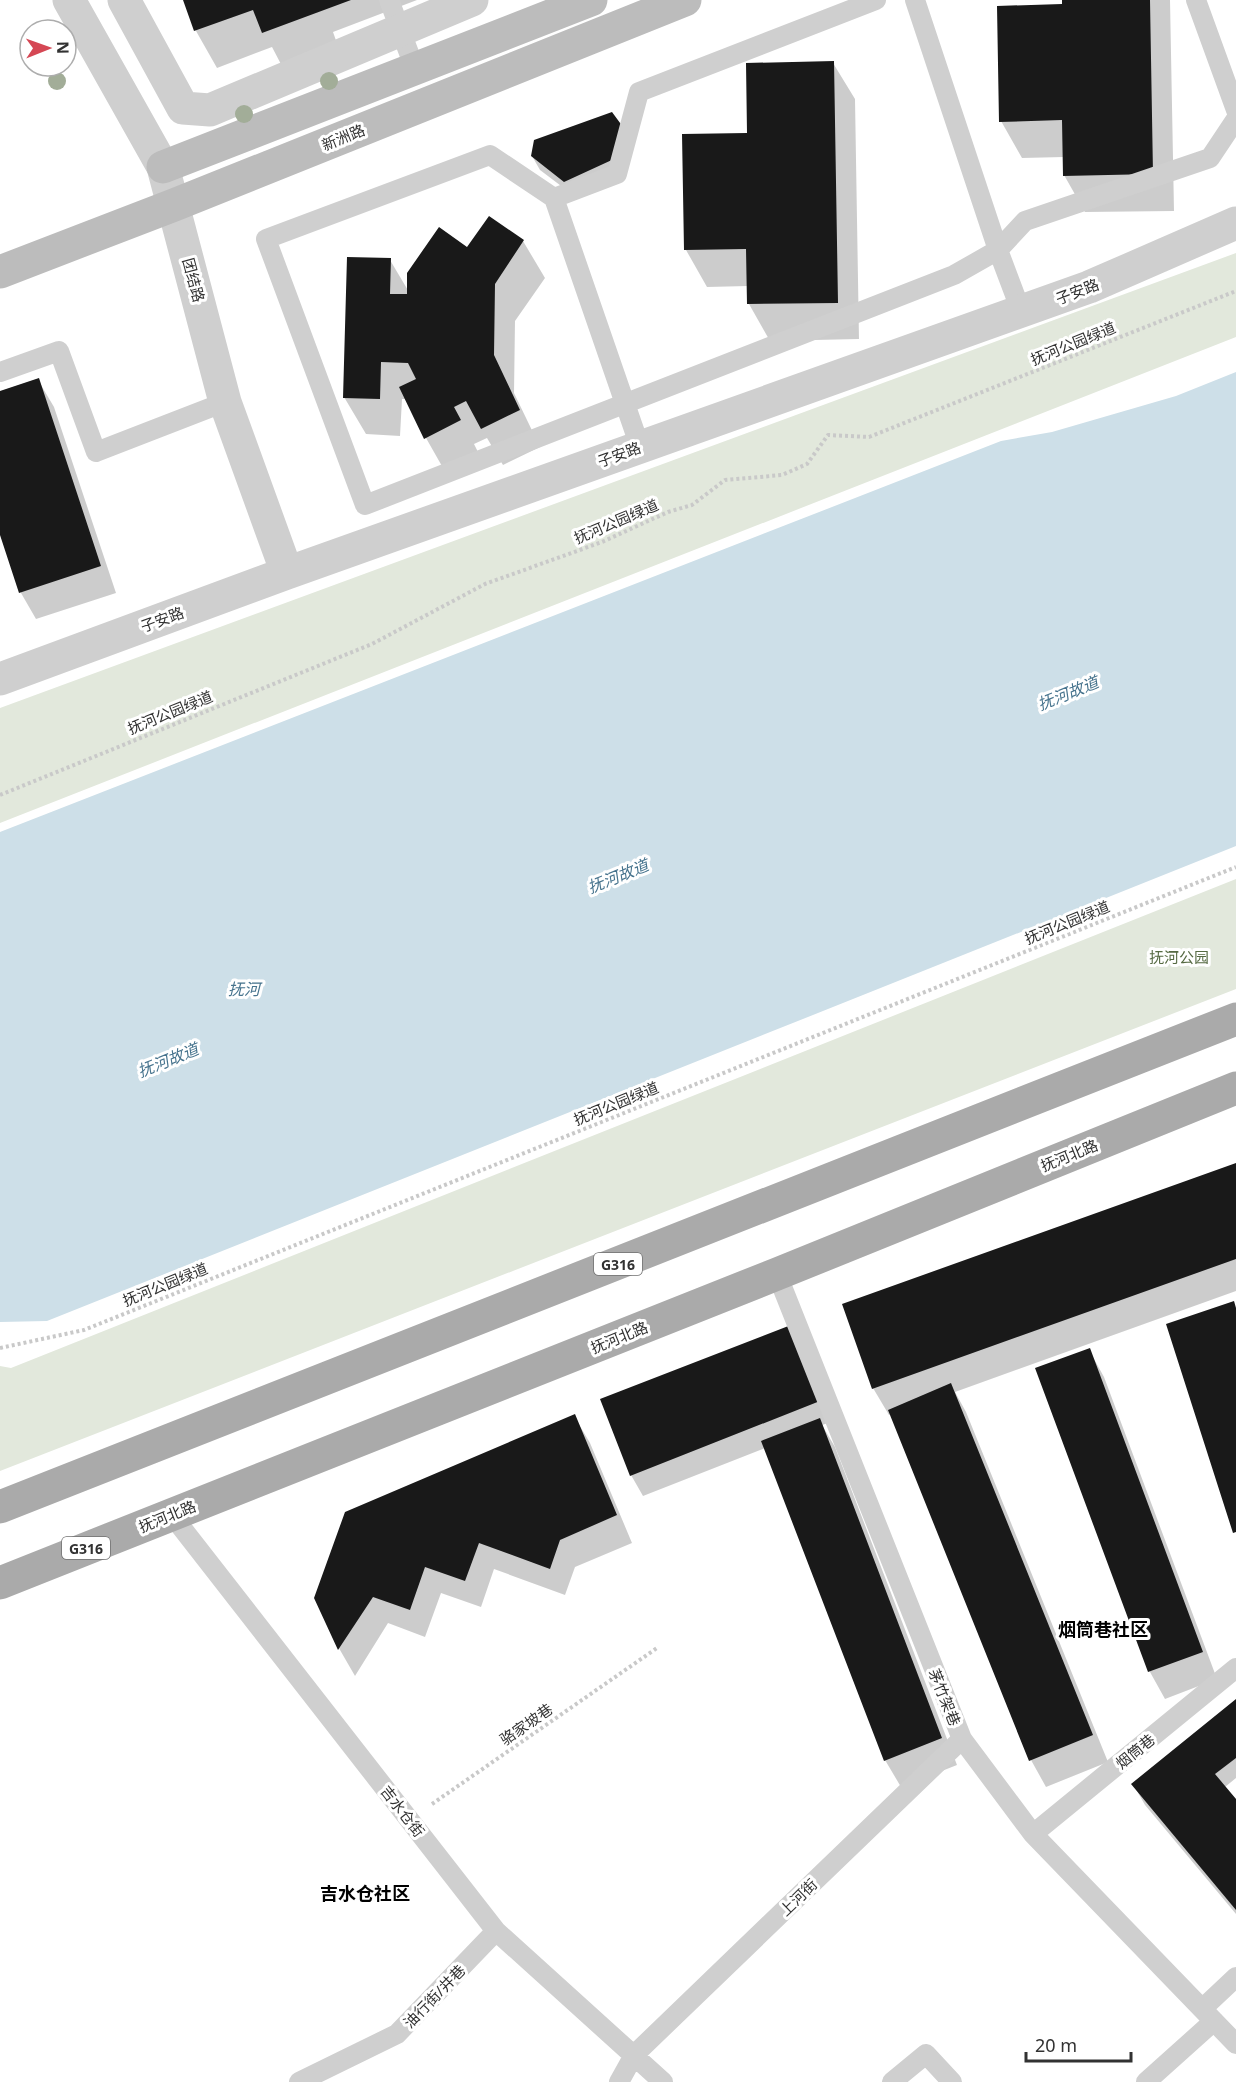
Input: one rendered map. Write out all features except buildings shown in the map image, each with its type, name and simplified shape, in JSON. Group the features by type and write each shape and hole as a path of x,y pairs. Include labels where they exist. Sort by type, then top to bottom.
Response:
{"main road":[{"path":"163,167 591,0"},
{"name":"新洲路","path":"0,272 174,205 681,1"},
{"name":"G316","path":"0,1507 1236,1019"},
{"name":"抚河北路","path":"0,1582 777,1274 1236,1088"}],"street":[{"name":"团结路","path":"69,0 163,167 225,402 287,573"},
{"path":"124,0 183,108 210,110 394,15 472,0"},
{"name":"子安路","path":"0,679 287,573 1089,287 1236,223"}],"lane":[{"path":"554,198 617,174 639,92 876,0"},
{"path":"915,0 998,250 1021,311"},
{"path":"1196,0 1236,110"},
{"path":"394,15 415,69"},
{"path":"640,447 625,404 554,198 490,155 266,239 365,505 625,404 954,274 998,250 1025,221 1210,158 1236,119"},
{"path":"0,372 59,351 96,452 225,402"},
{"name":"茅竹架巷","path":"777,1274 962,1738 1033,1834 1236,2044"},
{"name":"吉水仓街","path":"171,1514 496,1931 663,2082"},
{"name":"烟筒巷","path":"1033,1834 1236,1668"},
{"name":"上河街","path":"619,2082 634,2055 962,1738"},
{"name":"油行街/井巷","path":"299,2082 397,2034 496,1931"},
{"path":"1146,2082 1208,2015 1236,1977"},
{"path":"892,2082 926,2054 952,2082"}],"path":[{"name":"抚河公园绿道","path":"0,795 372,644 485,584 602,542 668,512 692,505 725,480 782,475 799,468 807,464 828,435 869,437 1236,291"},
{"name":"抚河公园绿道","path":"0,1348 84,1330 1236,867"},
{"name":"骆家坡巷","path":"409,1820 657,1648"}],"green space":[{"path":"1236,253 1236,337 0,823 0,708"},
{"name":"抚河公园","path":"1236,879 1236,989 0,1471 0,1366 11,1368"}],"water":[{"name":"抚河","path":"1236,372 1236,846 47,1321 0,1322 0,832 1001,441 1052,432 1176,396"}],"district":[{"name":"烟筒巷社区","path":"1103,1629"},
{"name":"吉水仓社区","path":"365,1893"}],"water label":[{"name":"抚河故道","path":"1068,693"},
{"name":"抚河故道","path":"618,876"},
{"name":"抚河故道","path":"168,1060"}]}
